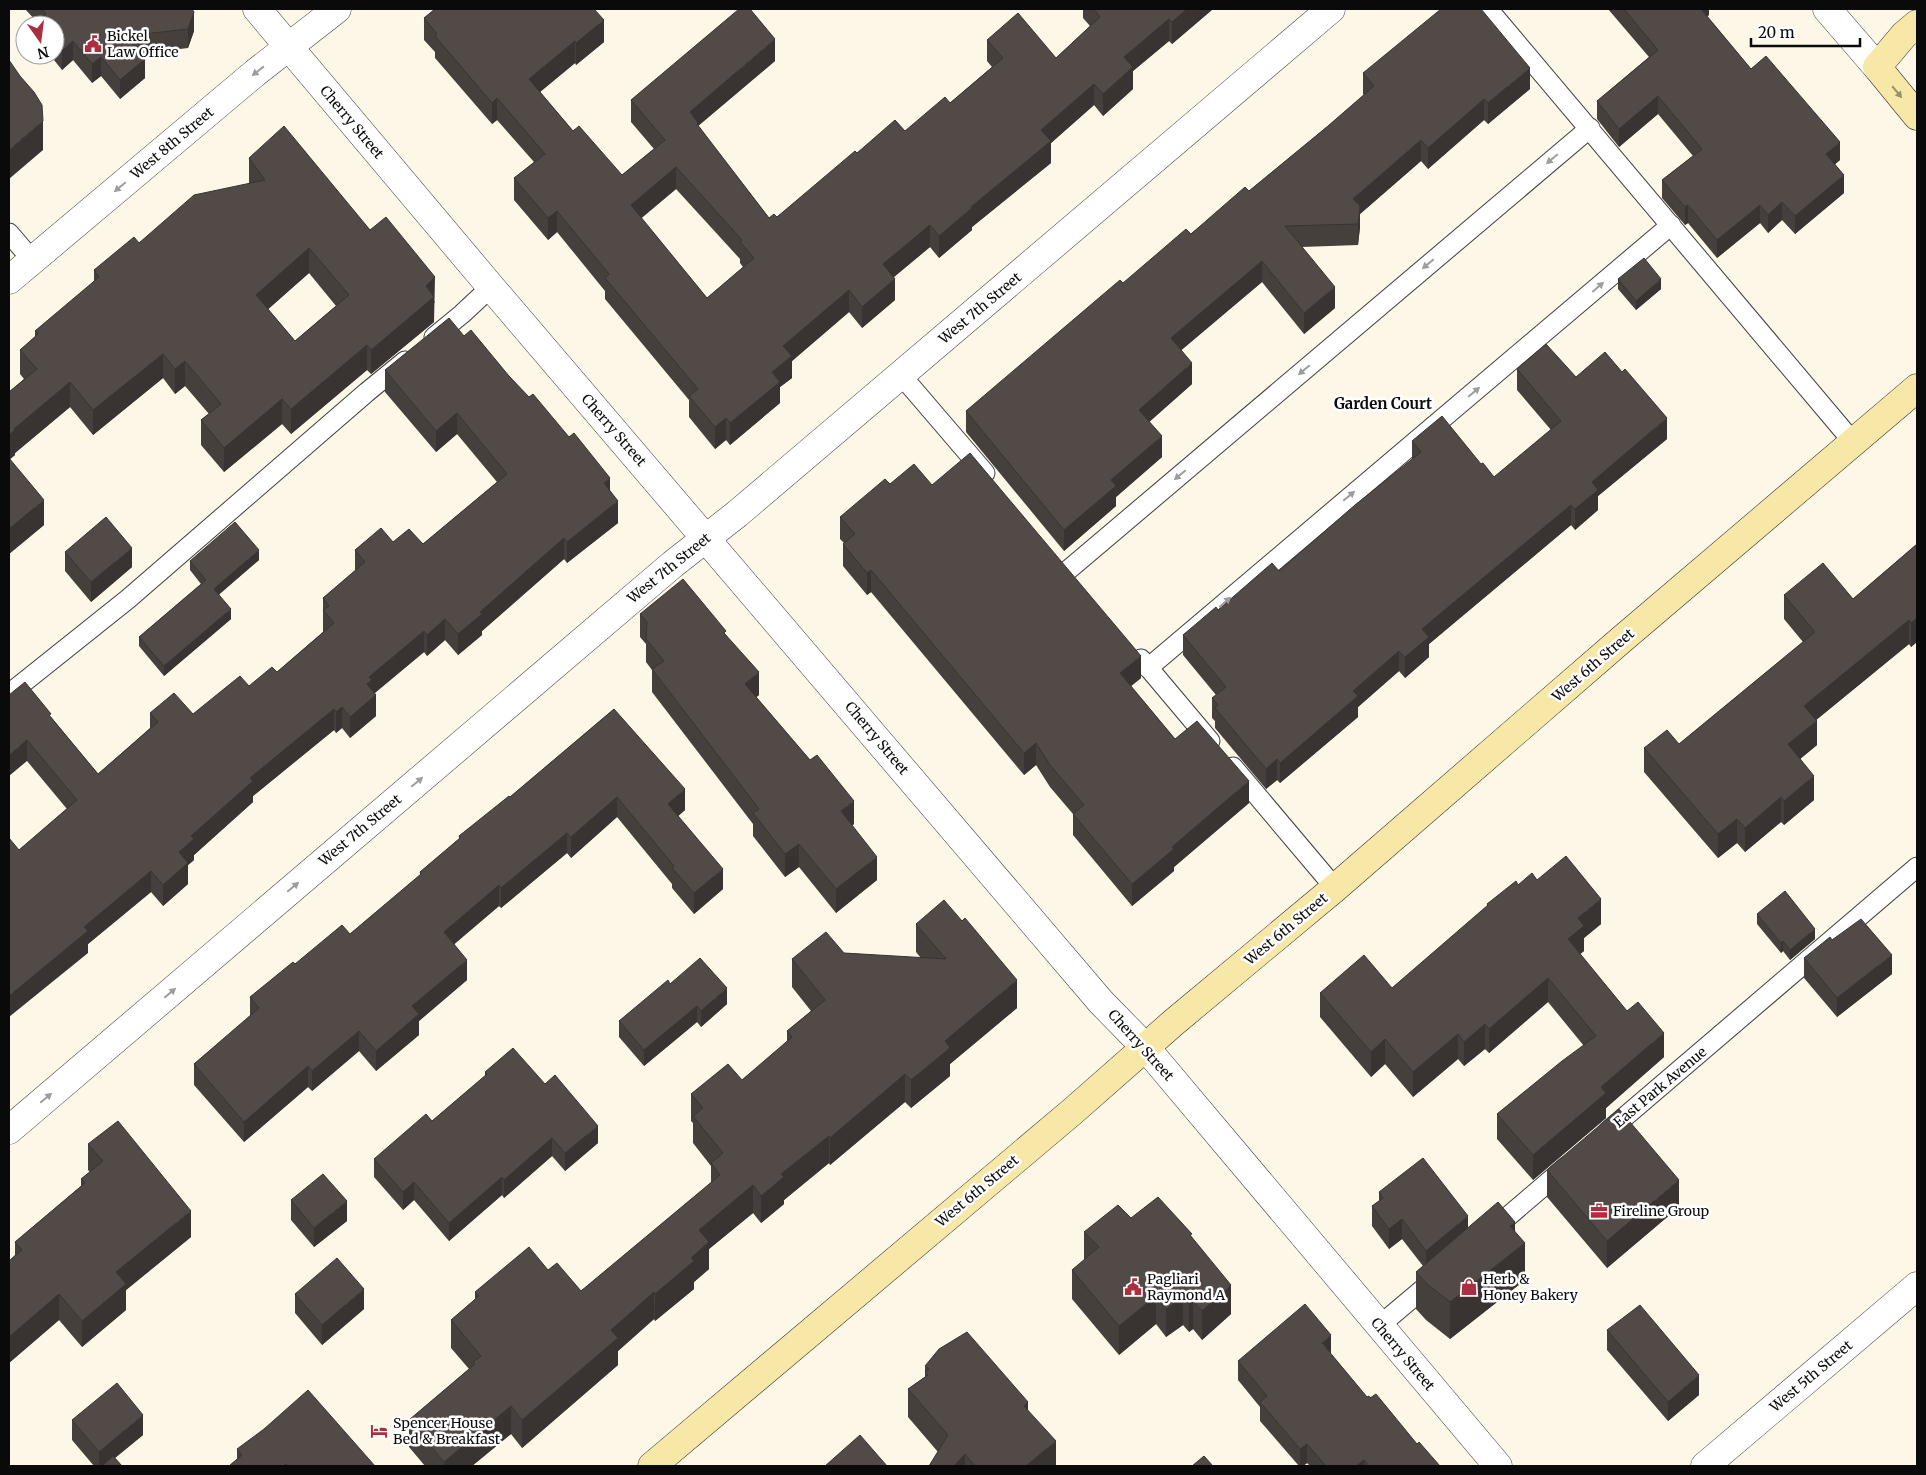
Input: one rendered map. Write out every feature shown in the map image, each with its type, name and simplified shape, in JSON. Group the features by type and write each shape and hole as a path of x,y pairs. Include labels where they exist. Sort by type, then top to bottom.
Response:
{"main road":[{"path":"1917,24 1904,35 1876,67 1917,116"},
{"name":"West 6th Street","path":"652,1466 1336,888 1917,388"}],"street":[{"name":"Cherry Street","path":"257,9 491,287 1100,1002 1146,1048 1498,1466"},
{"name":"West 8th Street","path":"9,280 255,73 338,9"},
{"name":"West 7th Street","path":"9,1130 673,564 737,514 1331,9"},
{"path":"1827,9 1876,67"},
{"name":"West 5th Street","path":"1705,1466 1917,1286"}],"lane":[{"path":"1488,9 1853,442"},
{"path":"1067,572 1590,128"},
{"path":"1148,668 1671,225"},
{"path":"9,233 32,260"},
{"path":"9,694 128,599 367,392 462,314 491,287"},
{"path":"901,375 993,483"},
{"path":"1054,557 1079,586"},
{"path":"1130,646 1336,888"},
{"name":"East Park Avenue","path":"1476,1244 1917,867"},
{"path":"1380,1326 1446,1270"}],"building":[{"path":"42,9 192,9 194,12 188,29 126,36 145,59 120,80 101,57 92,64 73,41 65,48 65,15 45,15"},
{"path":"435,9 594,9 604,20 529,79 573,131 579,126 622,175 665,140 631,100 739,9 750,9 775,39 690,112 697,124 769,218 774,214 777,217 895,120 905,131 945,97 950,103 1003,58 987,40 1018,13 1056,58 1100,17 1094,9 1187,9 1172,22 1169,19 1124,57 1133,67 1103,94 1094,84 1041,130 1051,141 939,236 930,225 883,264 895,279 862,307 849,290 783,346 792,356 772,372 780,382 730,423 726,418 715,427 689,396 698,389 605,278 609,274 557,211 548,218 514,178 545,154 497,98 492,103 435,36 437,34 424,18","holes":["676,167 742,240 740,242 754,258 707,298 631,205"]},
{"path":"1441,9 1481,9 1530,68 1488,103 1484,99 1428,148 1421,140 1353,199 1360,206 1358,224 1285,226 1335,287 1304,313 1262,261 1171,338 1192,363 1139,410 1162,436 1111,480 1116,486 1064,530 966,411 1120,280 1123,283 1186,229 1191,234 1245,187 1249,191 1328,126 1374,86 1363,73"},
{"path":"1624,9 1701,9 1751,69 1766,56 1840,142 1826,154 1844,175 1795,216 1782,202 1768,215 1760,205 1717,240 1688,205 1685,207 1662,180 1702,149 1658,96 1619,129 1597,101 1658,50"},
{"path":"9,60 42,105 43,121 9,150"},
{"path":"284,126 370,230 386,217 435,277 426,286 434,297 371,350 367,345 291,409 282,399 224,448 201,420 221,404 185,361 175,369 163,354 93,410 70,382 9,435 9,392 37,369 20,350 38,334 35,331 99,277 94,270 134,237 139,243 194,195 265,180 249,158","holes":["309,248 349,295 295,341 256,295"]},
{"path":"1644,258 1661,279 1636,301 1618,279"},
{"path":"449,318 464,336 471,330 509,376 529,397 533,394 569,437 574,433 610,478 604,483 618,501 567,542 564,538 480,612 482,614 458,634 445,619 427,635 424,631 369,677 372,680 367,684 376,695 350,717 342,707 336,712 334,709 250,778 253,781 191,836 194,839 179,852 188,863 163,885 151,871 84,927 88,931 9,996 9,838 19,850 77,800 27,740 9,755 9,695 25,682 51,714 49,715 98,774 158,722 150,713 174,693 193,714 240,676 249,686 272,667 277,672 334,623 323,610 329,606 323,598 365,562 355,550 381,528 393,542 409,529 423,544 507,474 457,413 436,431 385,370"},
{"path":"1546,344 1576,377 1605,352 1622,372 1625,369 1667,418 1592,482 1598,490 1575,509 1571,505 1422,629 1429,637 1405,657 1399,651 1353,691 1358,696 1280,763 1277,759 1266,769 1215,708 1218,705 1212,698 1226,687 1183,635 1216,607 1218,610 1272,563 1279,571 1355,505 1421,452 1412,441 1442,416 1494,477 1561,421 1517,369"},
{"path":"970,453 1141,656 1120,673 1175,739 1197,721 1249,781 1132,884 1073,814 1084,805 1050,765 1036,743 1024,753 871,570 867,573 843,544 855,534 840,517 885,479 890,484 914,464 932,485"},
{"path":"9,458 44,500 9,529"},
{"path":"106,517 132,548 91,582 65,552"},
{"path":"235,522 259,550 214,589 231,609 164,666 139,637 206,580 190,561"},
{"path":"1917,544 1917,618 1911,623 1909,620 1804,706 1817,721 1788,744 1814,776 1784,801 1781,797 1745,828 1737,819 1718,834 1644,748 1667,730 1679,744 1815,632 1784,595 1823,563 1853,599"},
{"path":"683,579 726,631 724,633 759,672 745,684 810,760 817,755 854,801 841,811 877,857 836,889 799,844 785,854 753,813 759,809 652,669 664,661 646,639 647,622 640,614"},
{"path":"614,709 685,789 668,804 723,869 694,893 672,868 674,866 617,797 571,837 567,833 501,888 499,885 444,932 467,960 412,1006 419,1014 376,1051 359,1031 312,1071 308,1066 244,1122 194,1064 259,1008 250,997 293,962 295,964 342,925 350,934 421,874 420,872 460,838 459,836 510,797"},
{"path":"1566,856 1601,899 1578,918 1584,926 1568,939 1627,1011 1638,1002 1664,1033 1601,1087 1606,1093 1533,1155 1497,1114 1596,1036 1548,978 1489,1029 1485,1024 1464,1042 1458,1034 1413,1072 1385,1039 1371,1052 1320,993 1364,955 1392,988 1487,904 1516,881 1518,885 1532,873 1537,880"},
{"path":"1785,891 1815,929 1790,950 1783,941 1781,943 1757,914"},
{"path":"944,900 962,921 965,918 1017,980 945,1041 950,1048 911,1080 905,1074 830,1138 829,1136 781,1174 784,1177 761,1196 753,1185 699,1230 709,1242 691,1258 694,1261 655,1294 654,1292 611,1330 618,1338 522,1420 511,1406 444,1462 409,1420 475,1364 473,1362 481,1356 451,1320 479,1296 475,1292 529,1247 548,1270 557,1263 581,1291 720,1175 711,1163 723,1153 693,1116 703,1108 691,1094 728,1064 742,1080 792,1037 787,1031 825,1000 792,959 826,932 844,953 946,959 916,924"},
{"path":"1861,919 1892,955 1837,998 1804,958 1830,937 1832,940"},
{"path":"700,958 727,988 701,1011 697,1006 644,1050 619,1021 668,980 670,984"},
{"path":"513,1048 545,1084 555,1075 598,1126 565,1153 552,1138 504,1180 502,1177 449,1223 414,1182 403,1192 374,1159 426,1114 432,1121 487,1074 485,1072"},
{"path":"1619,1109 1679,1180 1607,1241 1547,1170"},
{"path":"118,1121 191,1211 116,1272 126,1284 82,1321 59,1294 9,1337 9,1261 22,1250 15,1242 85,1183 81,1179 103,1161 88,1144"},
{"path":"1423,1158 1468,1216 1426,1251 1402,1219 1389,1229 1372,1206 1383,1198 1379,1192"},
{"path":"323,1174 347,1201 314,1228 291,1200"},
{"path":"1158,1197 1192,1234 1190,1235 1231,1285 1202,1311 1193,1301 1189,1304 1183,1297 1166,1309 1156,1296 1119,1326 1072,1270 1099,1247 1084,1232 1118,1205 1131,1218"},
{"path":"1498,1202 1515,1222 1510,1226 1525,1243 1450,1302 1426,1283 1416,1272"},
{"path":"337,1258 364,1289 322,1325 295,1294"},
{"path":"1305,1304 1331,1335 1322,1343 1367,1397 1369,1396 1370,1398 1376,1394 1417,1444 1419,1442 1440,1466 1369,1466 1364,1460 1356,1466 1326,1466 1307,1444 1300,1449 1260,1402 1267,1396 1238,1361"},
{"path":"1640,1305 1699,1375 1668,1402 1607,1330"},
{"path":"967,1332 1028,1402 1024,1406 1056,1441 1026,1466 975,1466 965,1454 954,1466 929,1466 948,1435 908,1389 928,1375 925,1372 929,1369 925,1366 939,1349"},
{"path":"117,1383 143,1415 99,1452 72,1420"},
{"path":"308,1390 375,1466 288,1466 286,1464 283,1466 229,1466 242,1455 237,1449 264,1429"},
{"path":"860,1435 887,1466 825,1466"},
{"path":"113,1456 122,1466 102,1466"},
{"path":"1204,1456 1213,1466 1192,1466"}],"place":[{"name":"Bickel Law Office","path":"93,44"},
{"name":"Fireline Group","path":"1599,1211"},
{"name":"Pagliari Raymond A","path":"1133,1287"},
{"name":"Herb & Honey Bakery","path":"1469,1287"},
{"name":"Spencer House Bed & Breakfast","path":"379,1431"}],"district":[{"name":"Garden Court","path":"1383,404"}]}
